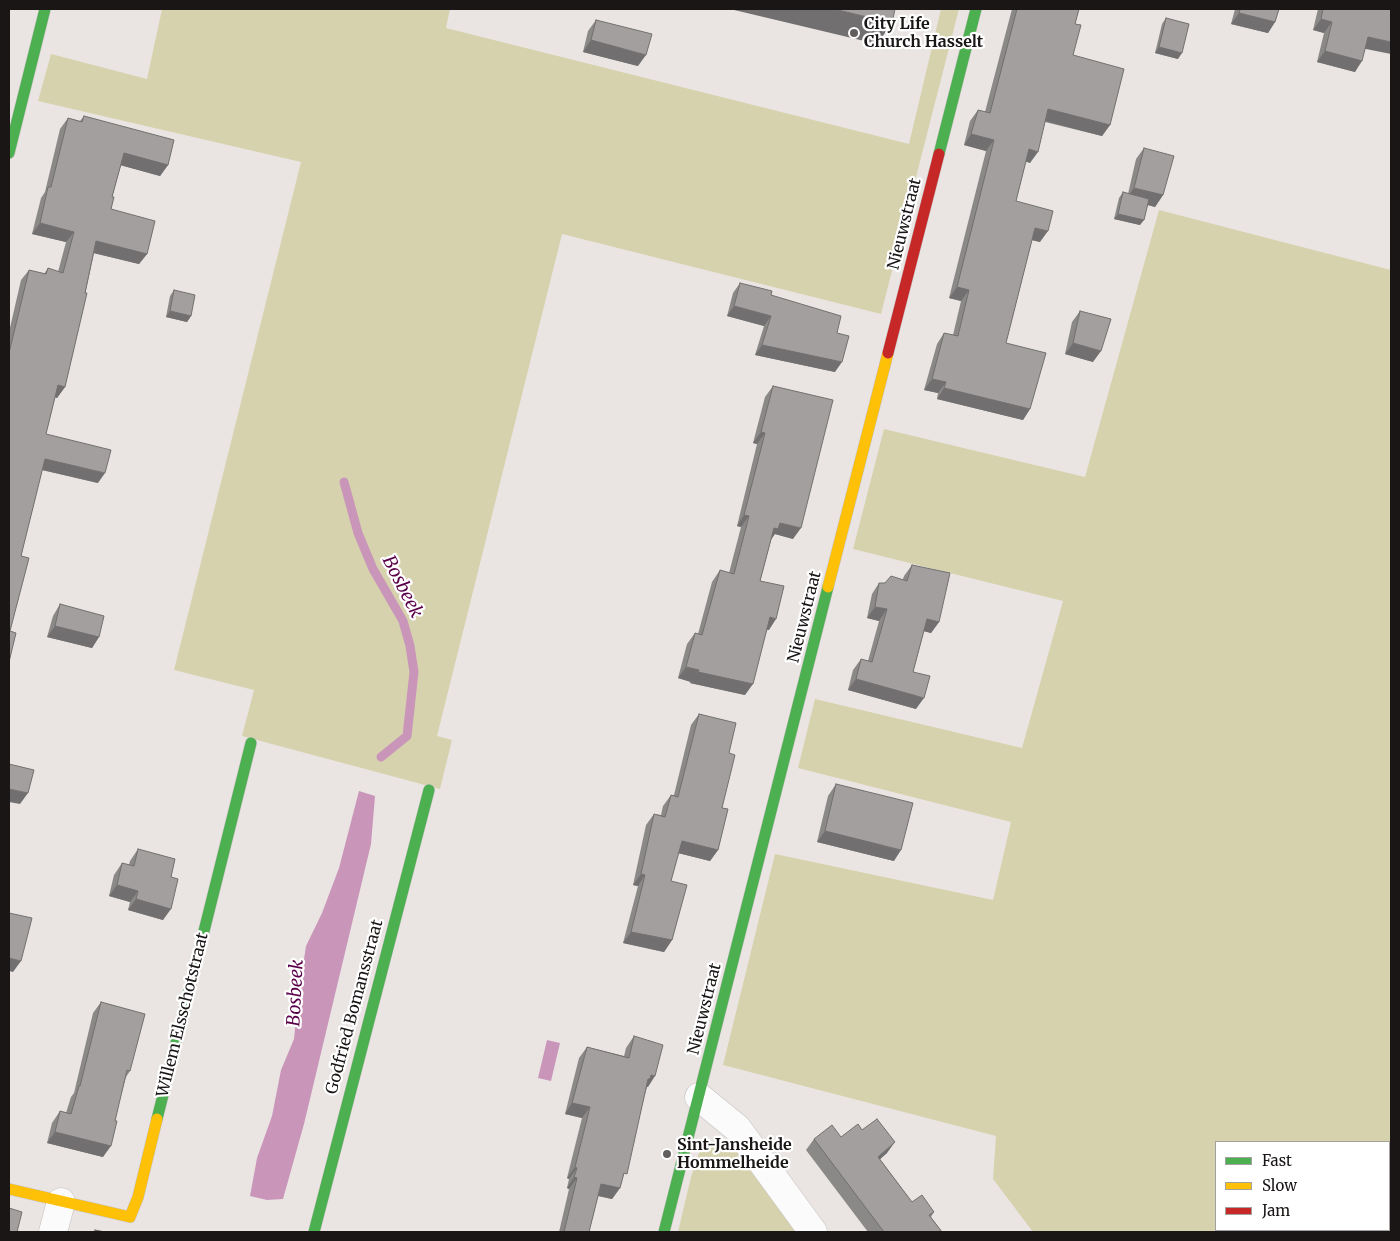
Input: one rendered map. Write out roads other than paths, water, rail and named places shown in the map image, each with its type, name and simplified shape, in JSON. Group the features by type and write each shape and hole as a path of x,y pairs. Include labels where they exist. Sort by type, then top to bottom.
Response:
{"street":[{"path":"9,153 45,9"},
{"name":"Nieuwstraat","path":"664,1232 976,9"},
{"name":"Willem Elsschotstraat","path":"9,1189 130,1217 140,1188 252,743"},
{"name":"Godfried Bomansstraat","path":"314,1232 428,790"},
{"path":"699,1097 737,1128 813,1232"},
{"path":"53,1232 61,1202"}],"waterway":[{"name":"Bosbeek","path":"344,482 358,533 373,569 403,621 410,646 414,672 407,736 381,757"}],"place":[{"name":"City Life Church Hasselt","path":"854,33"},
{"name":"Sint-Jansheide Hommelheide","path":"667,1154"}]}
